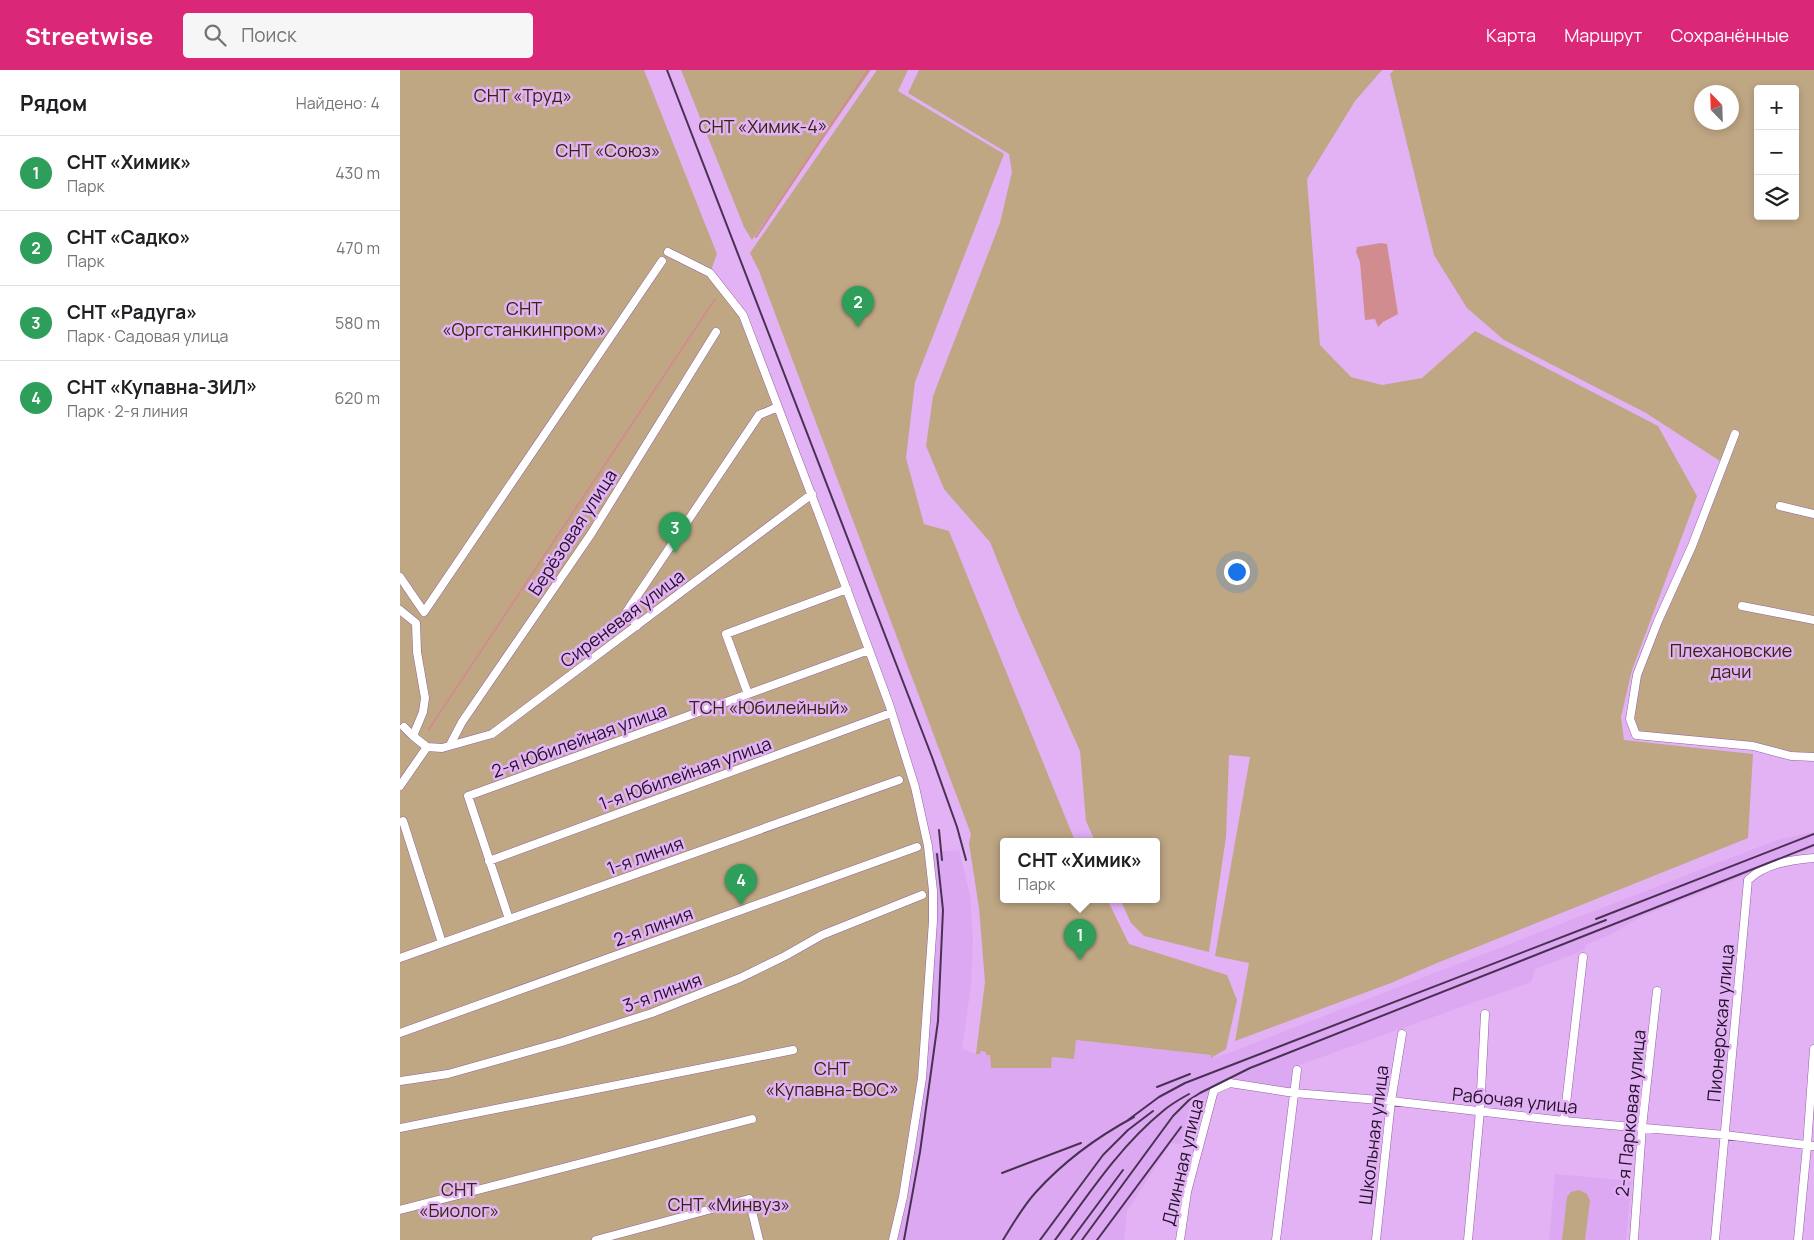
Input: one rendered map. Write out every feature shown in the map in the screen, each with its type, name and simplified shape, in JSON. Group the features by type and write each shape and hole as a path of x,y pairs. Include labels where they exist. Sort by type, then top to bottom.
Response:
{"street":[{"path":"668,252 710,273 743,315 847,589 915,786 928,846 933,891 933,921 922,1078 903,1197 893,1240"},
{"path":"400,577 424,612 662,261"},
{"name":"Берёзовая улица","path":"446,746 591,534 716,332"},
{"path":"637,626 627,612 759,415 778,407"},
{"path":"1735,434 1692,546 1636,675 1630,719 1636,736 1753,746 1791,756 1814,757"},
{"name":"Сиреневая улица","path":"427,747 446,746 492,734 812,494"},
{"path":"1780,506 1814,514"},
{"path":"748,694 726,634 847,589"},
{"path":"1742,606 1814,620"},
{"path":"400,610 416,623 417,652 425,698 423,712 413,736"},
{"name":"2-я Юбилейная улица","path":"490,860 468,796 869,650"},
{"name":"1-я Юбилейная улица","path":"490,860 891,713"},
{"path":"400,786 427,747 404,728"},
{"name":"1-я линия","path":"400,958 899,780"},
{"path":"403,821 442,943"},
{"name":"2-я линия","path":"400,1033 917,846"},
{"name":"Пионерская улица","path":"1716,1240 1748,880 1757,872 1786,861 1814,858"},
{"path":"490,860 509,919"},
{"name":"3-я линия","path":"400,1081 448,1074 562,1042 652,1013 740,978 822,935 922,895"},
{"path":"1564,1121 1583,957"},
{"name":"2-я Парковая улица","path":"1634,1238 1642,1127 1657,990"},
{"path":"1468,1240 1480,1111 1485,1014"},
{"name":"Школьная улица","path":"1376,1240 1391,1101 1402,1034"},
{"path":"1798,1240 1811,1146 1814,1049"},
{"path":"400,1128 793,1050"},
{"path":"1276,1240 1297,1070"},
{"name":"Рабочая улица","path":"1214,1090 1230,1084 1294,1093 1391,1101 1564,1121 1725,1135 1811,1146"},
{"name":"Длинная улица","path":"1180,1240 1187,1192 1214,1090"},
{"path":"400,1210 752,1119"},
{"path":"596,1240 749,1199 759,1240"}],"shaded area":[{"path":"1381,243 1387,244 1398,314 1378,327 1375,319 1365,320 1360,262 1356,252 1357,247"},
{"path":"1814,832 1814,848 1640,917 1612,934 1585,945 1585,950 1535,969 1531,982 1294,1067 1290,1090 1241,1083 1237,1079 1220,1085 1207,1095 1191,1146 1171,1143 1127,1211 1124,1240 897,1240 923,1088 937,921 934,852 959,850 970,896 973,941 971,986 962,1049 976,1054 980,1054 980,1051 986,1052 990,1055 991,1068 1051,1068 1052,1057 1076,1040 1212,1055 1212,1058 1221,1056 1777,840"},
{"path":"1555,1174 1632,1181 1626,1240 1549,1240"}],"green space":[{"path":"400,70 644,70 717,254 710,273 743,315 812,494 915,787 933,891 922,1078 893,1240 400,1240"},
{"name":"СНТ «Химик-4»","path":"681,70 871,70 752,240 744,227"},
{"path":"877,70 908,70 898,91 1004,154 915,382 906,458 924,524 949,531 1074,838 1000,838 1000,903 1109,903 1129,944 1227,975 1237,1000 1226,1049 1211,1058 1211,1055 1076,1040 1074,1059 1052,1057 1051,1068 991,1068 990,1055 986,1055 986,1052 981,1051 980,1054 976,1054 985,982 979,908 969,843 971,834 759,271 750,253"},
{"path":"919,70 1382,70 1355,101 1307,179 1320,345 1351,377 1382,385 1422,378 1475,331 1658,426 1697,496 1632,670 1621,717 1624,740 1753,754 1748,838 1391,983 1235,1041 1249,963 1215,956 1250,757 1229,755 1226,837 1209,952 1144,936 1131,923 1122,903 1160,903 1160,838 1094,838 1086,821 1080,751 1019,614 990,542 944,489 926,446 933,396 1000,223 1012,172 1009,154 908,93"},
{"name":"Плехановские дачи","path":"1394,70 1814,70 1814,755 1753,746 1636,735 1630,719 1637,675 1723,463 1646,413 1504,340 1467,308 1434,255 1390,74"},
{"path":"1579,1190 1587,1194 1590,1201 1585,1240 1562,1240 1567,1197 1571,1192"}],"waterway":[{"path":"756,237 868,70"},
{"path":"429,729 715,299"}],"railway":[{"path":"667,70 932,757 957,827 966,860"},
{"path":"939,830 942,860"},
{"path":"1596,919 1814,834"},
{"path":"1082,1240 1173,1116 1189,1100 1200,1093 1250,1068 1814,845"},
{"path":"904,1240 920,1152 938,1021 943,910 937,854"},
{"path":"1128,1120 1159,1097 1185,1083 1606,920"},
{"path":"1157,1087 1190,1074"},
{"path":"1055,1240 1105,1172 1132,1140 1166,1108 1189,1094"},
{"path":"1040,1240 1103,1155 1128,1130 1153,1111"},
{"path":"1003,1240 1031,1197 1058,1170 1094,1141 1134,1117"},
{"path":"1097,1240 1181,1127"},
{"path":"1002,1173 1081,1143"},
{"path":"1071,1240 1123,1170"}],"place":[{"name":"СНТ «Садко»","path":"858,327"},
{"name":"СНТ «Радуга»","path":"675,553"},
{"name":"СНТ «Купавна-ЗИЛ»","path":"741,905"},
{"name":"СНТ «Химик»","path":"1080,960"}],"park label":[{"name":"СНТ «Труд»","path":"523,95"},
{"name":"СНТ «Союз»","path":"608,150"},
{"name":"СНТ «Оргстанкинпром»","path":"524,318"},
{"name":"ТСН «Юбилейный»","path":"769,707"},
{"name":"СНТ «Купавна-ВОС»","path":"832,1078"},
{"name":"СНТ «Биолог»","path":"459,1199"},
{"name":"СНТ «Минвуз»","path":"729,1204"}]}
